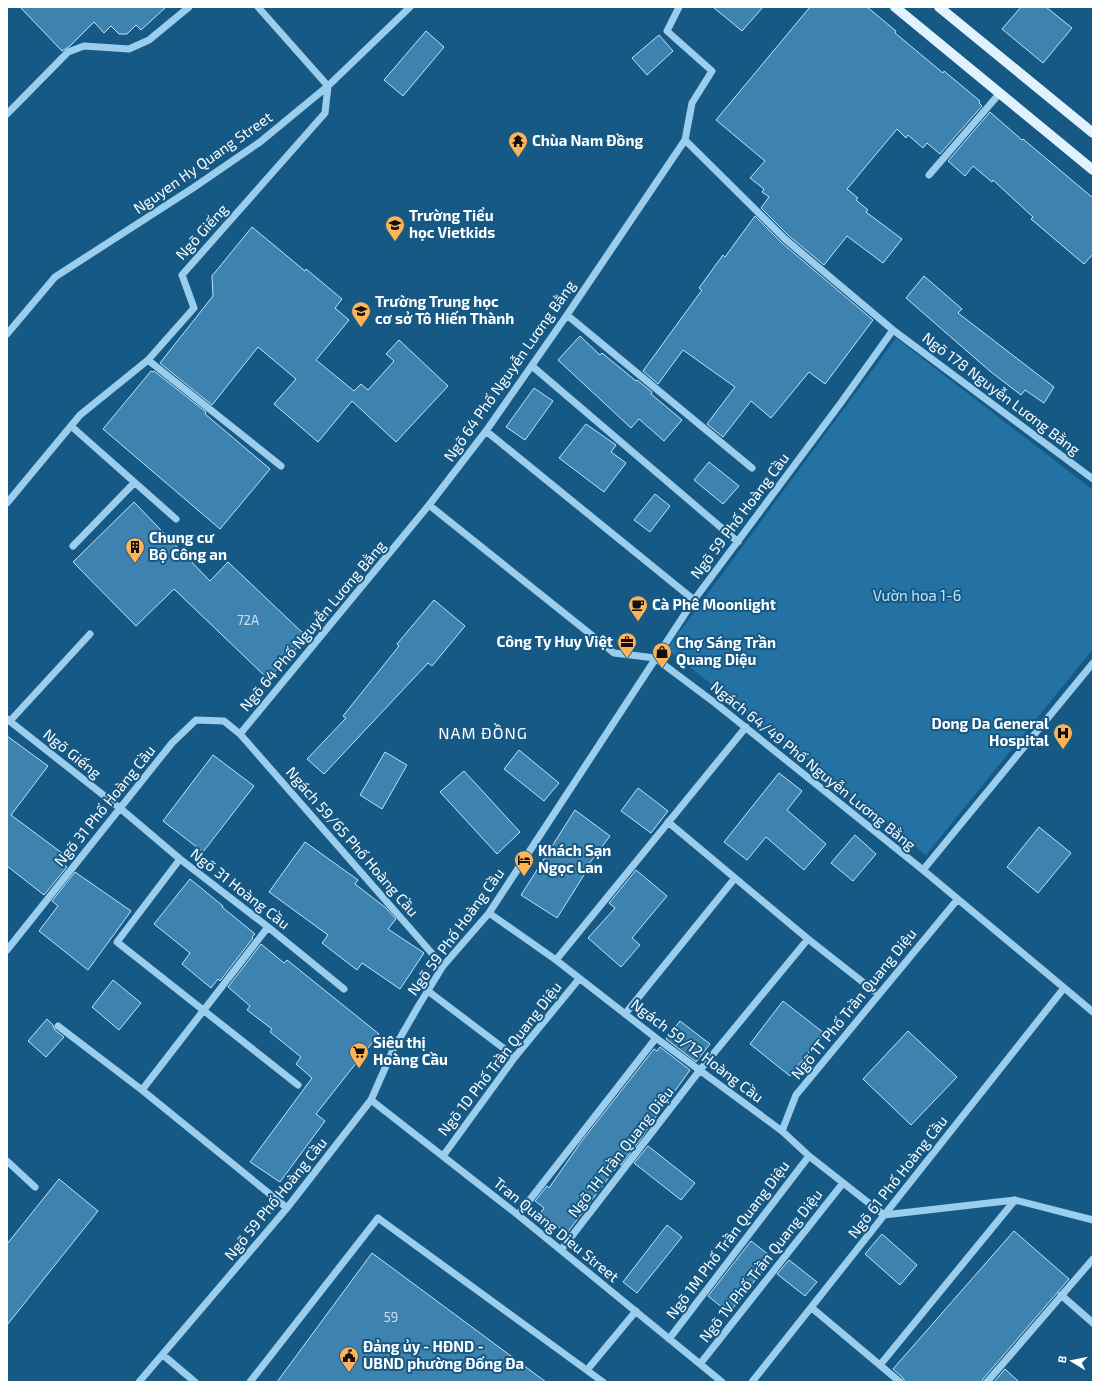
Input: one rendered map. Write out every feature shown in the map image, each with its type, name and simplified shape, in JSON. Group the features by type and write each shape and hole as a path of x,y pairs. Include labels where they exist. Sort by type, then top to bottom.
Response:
{"main road":[{"path":"895,7 1093,170"},
{"path":"939,7 1093,133"}],"street":[{"path":"7,114 68,52 84,46 129,49 149,40 189,7"},
{"path":"258,7 328,86"},
{"name":"Nguyen Hy Quang Street","path":"7,334 55,277 193,188 260,142 328,86 410,7"},
{"name":"Ngõ 64 Phố Nguyễn Lương Bằng","path":"240,734 429,505 486,431 568,315 685,140 692,103 712,71 667,31 679,7"},
{"name":"Ngõ Giếng","path":"7,503 80,415 148,360 194,308 182,275 325,113 328,86"},
{"path":"929,175 1000,93"},
{"name":"Ngõ 178 Nguyễn Lương Bằng","path":"685,140 785,239 893,330 1093,478"},
{"path":"568,315 752,468"},
{"name":"Ngõ 59 Phố Hoàng Cầu","path":"139,1382 287,1208 371,1100 393,1050 418,1005 443,966 490,913 654,658 694,600 840,404 893,330"},
{"path":"148,360 282,466"},
{"path":"532,366 738,542"},
{"path":"71,426 176,519"},
{"path":"486,431 694,600"},
{"path":"73,546 134,483"},
{"name":"Ngách 64/49 Phố Nguyễn Lương Bằng","path":"429,505 614,653 654,658 746,727 923,870 957,900 1093,1012"},
{"path":"8,720 90,634"},
{"path":"923,870 1093,663"},
{"name":"Ngõ Giếng","path":"8,720 120,809"},
{"name":"Ngõ 31 Phố Hoàng Cầu","path":"7,950 172,743 196,720 224,721 240,734"},
{"name":"Ngõ 1D Phố Trần Quang Diệu","path":"556,960 746,727"},
{"name":"Ngách 59/65 Phố Hoàng Cầu","path":"240,734 443,966"},
{"name":"Ngõ 31 Hoàng Cầu","path":"120,809 344,989"},
{"path":"668,822 808,939 878,994"},
{"path":"180,858 117,942 298,1085"},
{"path":"625,1014 735,878"},
{"name":"Ngõ 1T Phố Trần Quang Diệu","path":"782,1132 796,1095 957,900"},
{"name":"Ngách 59/12 Hoàng Cầu","path":"490,913 556,960 656,1038 782,1132 809,1156 884,1215"},
{"path":"142,1090 268,927"},
{"name":"Ngõ 1H Trần Quang Diệu","path":"561,1250 700,1070 808,939"},
{"name":"Ngõ 1D Phố Trần Quang Diệu","path":"442,1156 515,1056 579,979"},
{"name":"Ngõ 61 Phố Hoàng Cầu","path":"752,1382 1064,988"},
{"path":"428,991 515,1056"},
{"path":"58,1026 142,1090 287,1208"},
{"path":"518,1215 656,1038"},
{"name":"Tran Quang Dieu Street","path":"371,1100 518,1215 722,1382"},
{"name":"Ngõ 1M Phố Trần Quang Diệu","path":"669,1339 809,1156"},
{"path":"7,1161 35,1187"},
{"name":"Ngõ 1V Phố Trần Quang Diệu","path":"700,1364 843,1183"},
{"path":"880,1365 1015,1200"},
{"path":"884,1215 1015,1200 1093,1220"},
{"path":"250,1382 378,1218 603,1382"},
{"path":"987,1382 1093,1259"},
{"path":"1061,1296 1093,1323"},
{"path":"812,1308 900,1382"},
{"path":"587,1370 636,1312"},
{"path":"163,1355 195,1382"}],"green space":[{"name":"Vườn hoa 1-6","path":"896,338 1093,490 1093,649 926,855 667,649"}],"building":[{"path":"20,7 166,7 141,30 136,25 127,34 119,34 111,26 104,33 94,22 70,46 62,51"},
{"path":"713,7 763,7 742,31"},
{"path":"810,7 867,7 896,31 895,33 943,73 944,71 980,101 979,103 982,106 940,154 927,143 923,148 908,135 906,138 897,129 847,189 858,198 856,200 868,210 866,212 902,239 883,263 847,236 824,265 788,235 761,208 769,197 762,192 764,189 750,178 765,161 716,120"},
{"path":"1021,7 1046,7 1072,28 1043,63 1002,29"},
{"path":"426,31 444,47 403,96 384,80"},
{"path":"659,35 673,51 647,75 632,58"},
{"path":"990,112 1093,198 1093,254 1084,264 1031,219 1033,217 993,180 992,182 973,166 965,176 948,161"},
{"path":"755,216 782,243 873,320 825,384 809,372 771,418 751,401 723,437 707,424 735,387 683,350 658,384 643,371 702,290 699,288 723,255 725,257"},
{"path":"252,227 305,271 306,269 342,299 335,308 349,320 316,360 354,391 361,384 368,390 394,361 386,354 399,340 448,386 396,442 352,401 318,442 274,404 296,379 258,347 212,405 160,363 213,296 212,276"},
{"path":"924,276 962,309 958,313 1054,387 1044,403 1025,390 1021,395 991,372 906,298"},
{"path":"580,336 600,355 602,353 652,392 651,394 682,420 664,441 639,419 631,428 558,360"},
{"path":"151,371 154,371 206,412 205,414 270,469 220,529 103,429"},
{"path":"534,388 553,401 525,440 506,427"},
{"path":"586,424 616,445 611,452 626,463 604,492 559,458"},
{"path":"709,462 739,486 723,504 694,480"},
{"path":"655,494 670,506 650,532 634,520"},
{"path":"134,502 210,581 228,562 307,637 268,679 174,589 136,626 73,562"},
{"path":"434,600 465,626 432,666 428,663 324,774 307,759 346,718 343,716 399,646 397,644"},
{"path":"7,736 48,766 11,815 66,856 61,862 67,867 44,895 7,866"},
{"path":"519,750 559,783 544,801 504,769"},
{"path":"385,752 407,765 382,809 360,795"},
{"path":"213,755 254,786 203,852 163,821"},
{"path":"464,771 520,832 497,854 440,792"},
{"path":"779,773 802,791 787,810 826,844 804,870 766,837 747,860 724,842"},
{"path":"638,788 668,811 651,833 621,811"},
{"path":"575,810 610,836 582,873 584,875 557,918 521,895"},
{"path":"1039,827 1071,853 1038,893 1007,867"},
{"path":"855,835 876,854 853,881 831,863"},
{"path":"305,842 358,880 355,884 386,908 396,919 388,929 424,953 400,989 362,963 357,970 322,943 328,935 269,892"},
{"path":"636,870 667,896 632,938 640,945 621,967 588,938 615,908 609,903"},
{"path":"75,872 131,911 88,970 39,931 58,906 52,901"},
{"path":"190,879 255,934 220,981 218,979 211,988 182,964 190,953 154,924"},
{"path":"261,944 284,963 287,960 379,1034 316,1114 325,1121 280,1182 250,1162 312,1078 296,1064 301,1057 270,1032 272,1029 247,1010 250,1006 228,987"},
{"path":"113,980 141,1003 119,1030 92,1007"},
{"path":"783,1001 824,1033 790,1076 750,1044"},
{"path":"47,1019 53,1025 55,1030 64,1037 46,1057 28,1041"},
{"path":"680,1021 710,1044 696,1062 666,1039"},
{"path":"908,1031 957,1077 911,1125 863,1079"},
{"path":"660,1047 690,1070 640,1140 621,1165 619,1164 567,1233 540,1214 544,1208 535,1201 547,1186 549,1188 581,1142 654,1049 657,1051"},
{"path":"648,1146 695,1183 681,1200 634,1163"},
{"path":"59,1179 98,1211 7,1325 7,1244"},
{"path":"667,1225 682,1237 637,1293 623,1282"},
{"path":"1014,1231 1069,1279 982,1382 905,1382 903,1378 893,1369"},
{"path":"882,1234 917,1265 900,1285 865,1254"},
{"path":"751,1241 773,1258 729,1313 708,1296"},
{"path":"372,1253 546,1382 277,1382"},
{"path":"789,1260 817,1282 805,1296 777,1274"},
{"path":"1005,1369 1019,1382 994,1382"}],"place":[{"name":"Chùa Nam Đồng","path":"518,158"},
{"name":"Trường Tiểu học Vietkids","path":"395,242"},
{"name":"Trường Trung học cơ sở Tô Hiến Thành","path":"361,328"},
{"name":"Chung cư Bộ Công an","path":"135,564"},
{"name":"Cà Phê Moonlight","path":"638,622"},
{"name":"Công Ty Huy Việt","path":"627,659"},
{"name":"Chợ Sáng Trần Quang Diệu","path":"662,669"},
{"name":"Dong Da General Hospital","path":"1063,750"},
{"name":"Khách Sạn Ngọc Lan","path":"524,877"},
{"name":"Siêu thị Hoàng Cầu","path":"359,1069"},
{"name":"Đảng ủy - HĐND - UBND phường Đống Đa","path":"349,1373"}],"district":[{"name":"NAM ĐỒNG","path":"483,733"}]}
